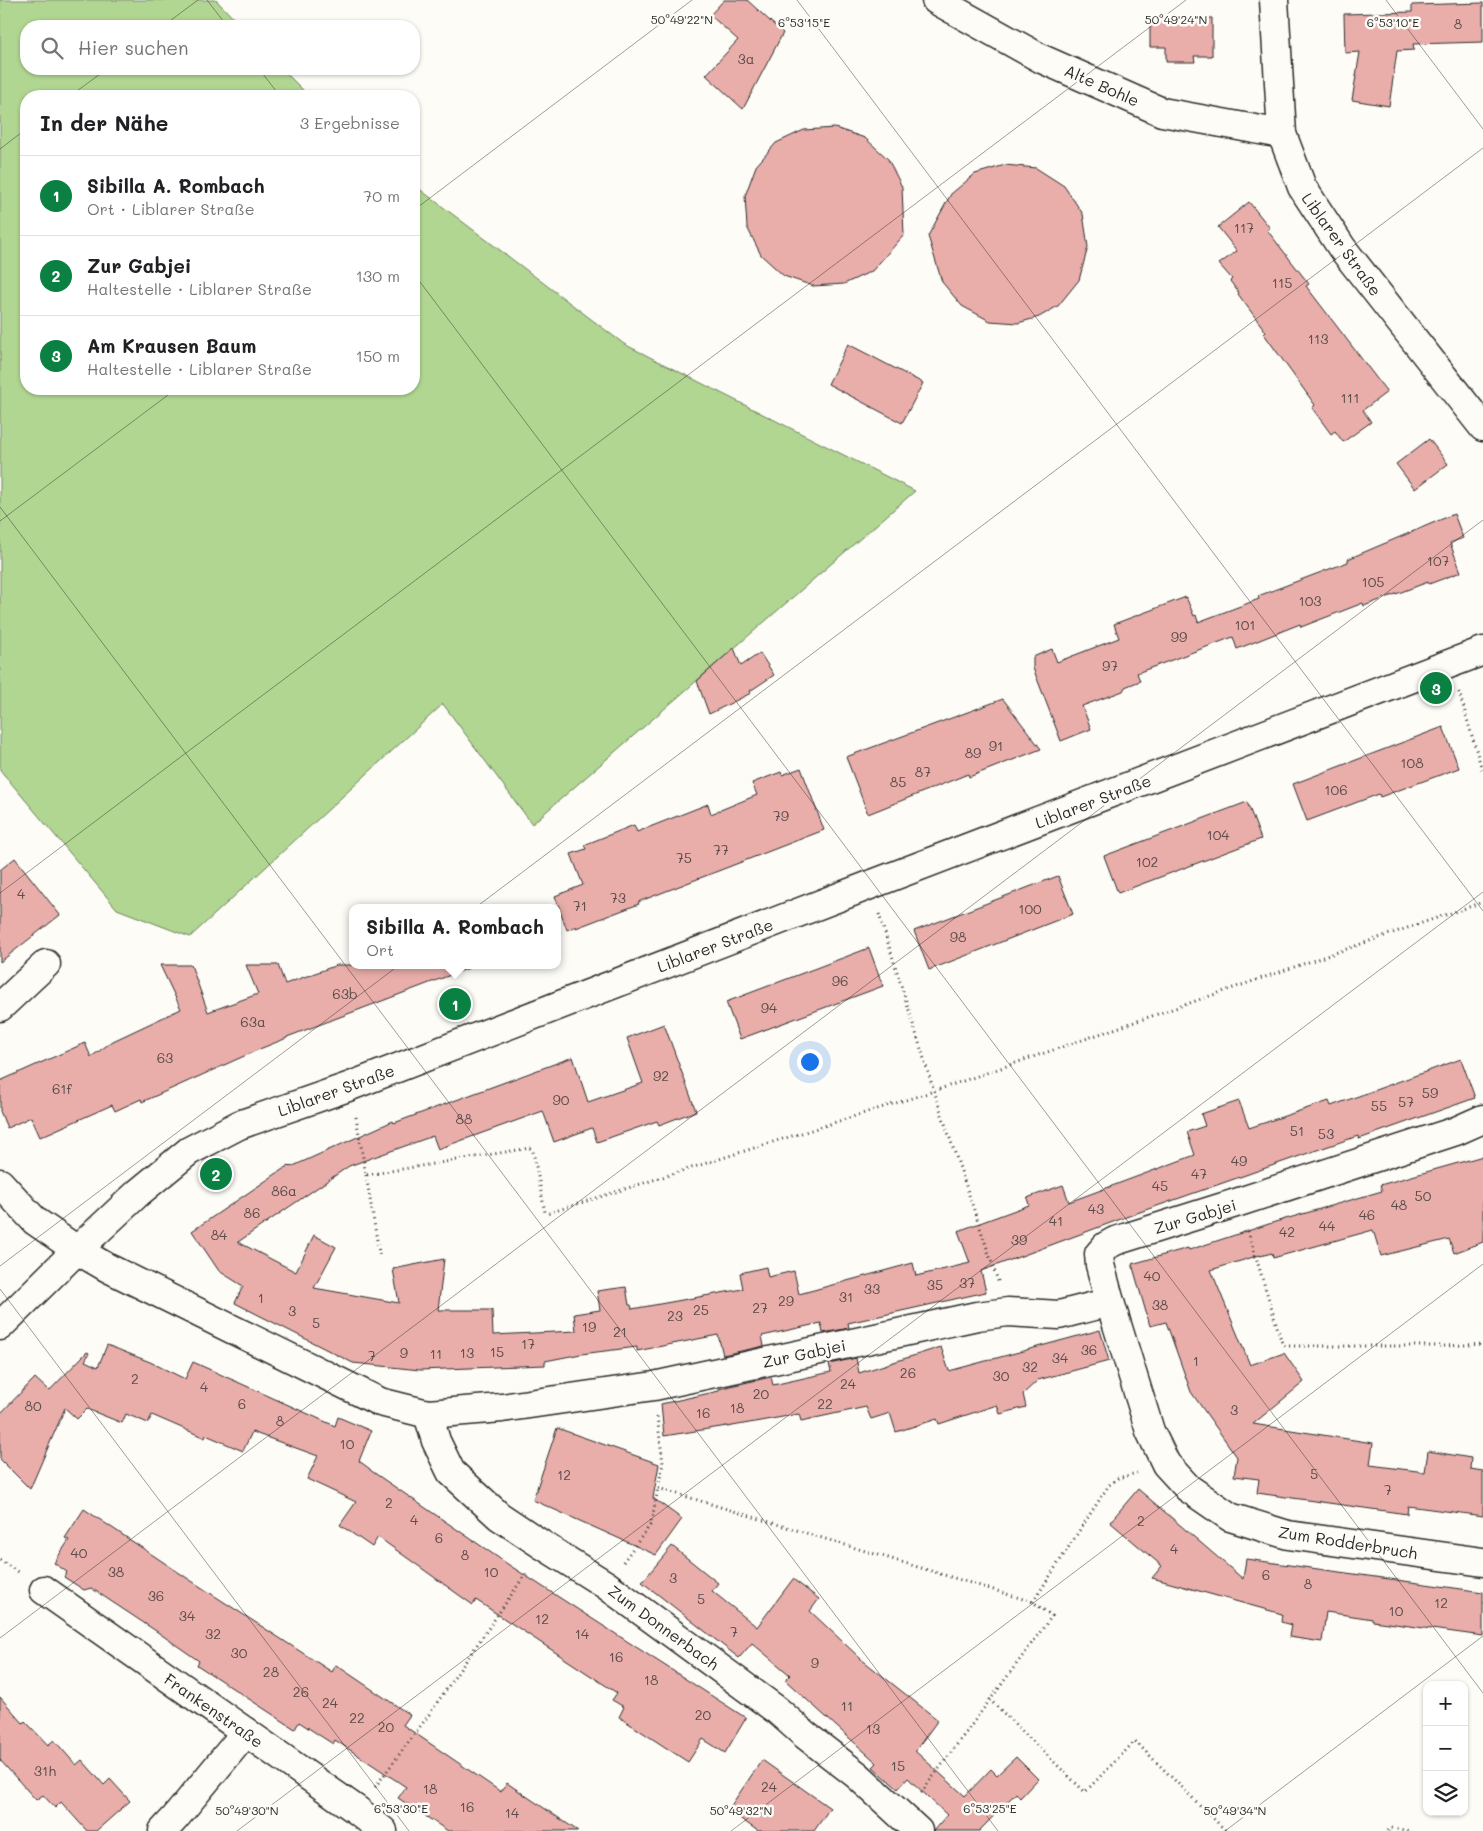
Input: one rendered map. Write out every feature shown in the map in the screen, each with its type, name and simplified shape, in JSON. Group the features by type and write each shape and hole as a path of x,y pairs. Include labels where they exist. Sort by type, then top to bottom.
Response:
{"street":[{"name":"Alte Bohle","path":"936,0 1042,59 1162,112 1282,134"},
{"name":"Liblarer Straße","path":"1274,0 1282,134 1302,188 1342,248 1483,427"},
{"name":"Liblarer Straße","path":"0,1326 138,1193 189,1151 239,1125 348,1087 870,885 1483,652"},
{"path":"0,1007 46,964"},
{"name":"Zur Gabjei","path":"0,1183 35,1221 77,1250 108,1268 380,1402 428,1414 502,1408 654,1386 977,1316 1008,1312 1059,1315 1110,1302 1099,1254 1106,1246 1115,1241 1456,1131 1483,1119"},
{"name":"Zum Rodderbruch","path":"1110,1302 1150,1431 1166,1464 1188,1488 1230,1517 1288,1535 1483,1562"},
{"name":"Zum Donnerbach","path":"428,1414 436,1442 451,1472 499,1516 606,1585 702,1653 857,1775 910,1822"},
{"name":"Frankenstraße","path":"44,1590 384,1831"},
{"path":"163,1831 246,1732"}],"path":[{"path":"1451,665 1483,773"},
{"path":"870,885 934,1091 1008,1312"},
{"path":"366,1175 530,1148 533,1151 545,1212 549,1213 934,1091 1483,902"},
{"path":"348,1087 356,1115 380,1258"},
{"path":"1239,1202 1282,1344 1287,1346 1445,1346 1483,1344"},
{"path":"606,1585 651,1524 663,1463 654,1386"},
{"path":"1033,1602 1109,1485 1118,1478 1166,1464"},
{"path":"658,1488 1033,1602 1052,1616 928,1786 910,1822"},
{"path":"358,1811 428,1716 544,1546"},
{"path":"990,1700 1085,1792 1135,1741 1226,1831"},
{"path":"1388,1831 1391,1828 1411,1831"}],"green space":[{"path":"0,0 216,0 235,20 20,20 20,75 288,75 303,90 20,90 20,395 420,395 420,190 624,344 915,491 532,824 443,704 190,937 117,909 0,770"}],"building":[{"path":"724,0 747,0 783,33 743,109 706,75 738,40 710,15"},
{"path":"1483,3 1483,42 1413,44 1414,50 1397,51 1389,106 1352,100 1360,52 1345,53 1344,14 1412,12 1412,5"},
{"path":"1150,18 1212,18 1212,56 1194,56 1195,62 1166,62 1166,47 1150,47"},
{"path":"835,128 865,138 888,159 902,187 904,235 872,271 844,284 813,286 784,276 761,255 747,227 745,196 756,166 776,143 804,130"},
{"path":"1005,165 1036,168 1064,186 1083,214 1088,247 1079,280 1058,306 1039,317 1018,323 990,321 962,306 942,282 928,236 951,194 975,174"},
{"path":"1249,202 1270,228 1267,230 1309,284 1306,286 1387,392 1363,410 1371,422 1343,442 1335,431 1331,434 1312,408 1315,405 1264,334 1266,332 1230,281 1232,279 1219,264 1237,251 1218,227"},
{"path":"848,344 923,383 902,423 828,384"},
{"path":"1429,439 1448,464 1415,489 1396,464"},
{"path":"1454,514 1463,538 1450,543 1461,572 1364,606 1363,603 1301,627 1300,624 1237,649 1233,637 1137,673 1140,681 1125,687 1123,691 1082,706 1091,729 1061,741 1033,668 1033,657 1052,649 1057,662 1119,638 1114,624 1186,597 1198,622 1259,599 1258,596 1348,562 1348,559"},
{"path":"734,648 741,666 760,653 774,675 750,691 751,693 709,714 697,681"},
{"path":"1003,699 1041,749 969,777 968,774 868,814 846,757"},
{"path":"1443,727 1459,768 1380,797 1379,794 1307,821 1293,784"},
{"path":"801,768 824,830 638,902 639,904 567,930 561,913 561,904 558,904 555,896 583,885 571,854 586,849 584,845 634,825 637,832 708,804 711,814 757,795 752,783 781,772 782,775"},
{"path":"1247,802 1261,839 1118,893 1104,856"},
{"path":"15,858 60,915 0,962 0,870"},
{"path":"1058,876 1073,914 929,970 914,931"},
{"path":"869,948 883,986 740,1039 726,1002"},
{"path":"160,965 191,965 208,1012 258,994 246,965 278,965 285,984 337,965 349,965 349,969 466,969 287,1037 142,1102 141,1099 115,1111 112,1105 40,1137 31,1117 7,1128 0,1111 0,1081 85,1043 91,1057 113,1041 181,1009"},
{"path":"664,1024 696,1111 659,1125 657,1121 597,1142 592,1128 554,1142 543,1111 438,1149 433,1136 349,1166 238,1242 296,1272 314,1235 336,1247 314,1288 399,1303 393,1269 444,1259 438,1310 492,1310 493,1335 576,1331 574,1314 600,1310 597,1291 626,1287 629,1305 631,1305 632,1309 743,1289 740,1273 766,1267 768,1277 794,1271 799,1294 913,1263 916,1276 970,1263 958,1231 1029,1205 1027,1198 1063,1185 1069,1202 1195,1155 1187,1132 1205,1126 1201,1114 1239,1101 1249,1128 1329,1101 1331,1106 1461,1059 1475,1098 1359,1139 1358,1136 1137,1213 981,1271 986,1292 848,1323 849,1328 823,1333 821,1323 762,1336 764,1346 723,1355 718,1335 637,1351 637,1347 581,1354 545,1361 545,1365 420,1370 353,1363 235,1303 243,1286 219,1271 192,1231 289,1165 291,1167 393,1121 394,1123 573,1057 588,1102 643,1083 627,1038"},
{"path":"1483,1156 1483,1242 1454,1253 1449,1239 1381,1256 1373,1230 1273,1258 1272,1253 1260,1255 1211,1270 1250,1365 1284,1353 1304,1382 1253,1424 1373,1443 1370,1465 1425,1472 1428,1451 1471,1458 1470,1469 1483,1471 1483,1516 1408,1506 1407,1514 1257,1493 1259,1479 1234,1476 1237,1457 1191,1392 1166,1322 1150,1326 1132,1264 1188,1248 1189,1250 1275,1222 1382,1191 1380,1185"},
{"path":"1100,1330 1109,1361 1038,1380 1023,1394 1026,1407 1000,1414 997,1405 939,1424 937,1419 896,1432 890,1413 871,1419 866,1407 801,1421 799,1414 664,1436 661,1404 719,1391 719,1389 730,1386 771,1377 773,1385 831,1372 829,1364 856,1358 859,1373 941,1347 949,1371"},
{"path":"107,1345 150,1362 185,1379 193,1362 335,1426 338,1417 371,1431 359,1461 370,1470 509,1565 746,1718 725,1753 703,1739 688,1762 619,1717 624,1707 612,1700 617,1693 476,1600 473,1605 378,1537 372,1547 340,1525 356,1502 307,1479 318,1456 252,1432 243,1451 206,1435 205,1438 152,1415 148,1423 126,1414 122,1423 87,1409 77,1419 65,1408 30,1489 0,1459 0,1414 35,1378 49,1391 87,1352 89,1353 85,1361 98,1367"},
{"path":"557,1428 659,1464 653,1498 682,1519 656,1555 533,1500"},
{"path":"1138,1489 1243,1579 1246,1559 1483,1592 1483,1636 1373,1621 1373,1619 1326,1612 1322,1642 1289,1637 1291,1625 1281,1622 1282,1614 1152,1578 1162,1566 1110,1522"},
{"path":"84,1509 332,1672 336,1665 410,1715 403,1725 501,1792 507,1783 578,1831 448,1831 398,1798 406,1787 335,1740 333,1744 299,1722 295,1729 197,1665 199,1661 91,1588 84,1590 64,1577 67,1572 54,1563 69,1540 65,1538"},
{"path":"672,1546 718,1583 712,1591 757,1627 793,1579 819,1599 810,1611 861,1659 938,1720 915,1751 965,1796 991,1769 997,1775 1016,1757 1038,1779 1020,1798 1016,1793 979,1831 933,1831 947,1815 908,1778 898,1789 873,1767 877,1763 785,1680 790,1675 752,1643 739,1658 642,1582"},
{"path":"0,1697 23,1723 25,1721 48,1745 54,1740 76,1765 82,1760 104,1785 110,1779 130,1801 96,1831 87,1831 61,1802 55,1808 43,1795 36,1800 0,1760"},
{"path":"762,1760 830,1808 814,1831 758,1831 728,1810"}],"place":[{"name":"Am Krausen Baum","path":"1436,688"},
{"name":"Sibilla A. Rombach","path":"455,1004"},
{"name":"Zur Gabjei","path":"216,1174"}]}
